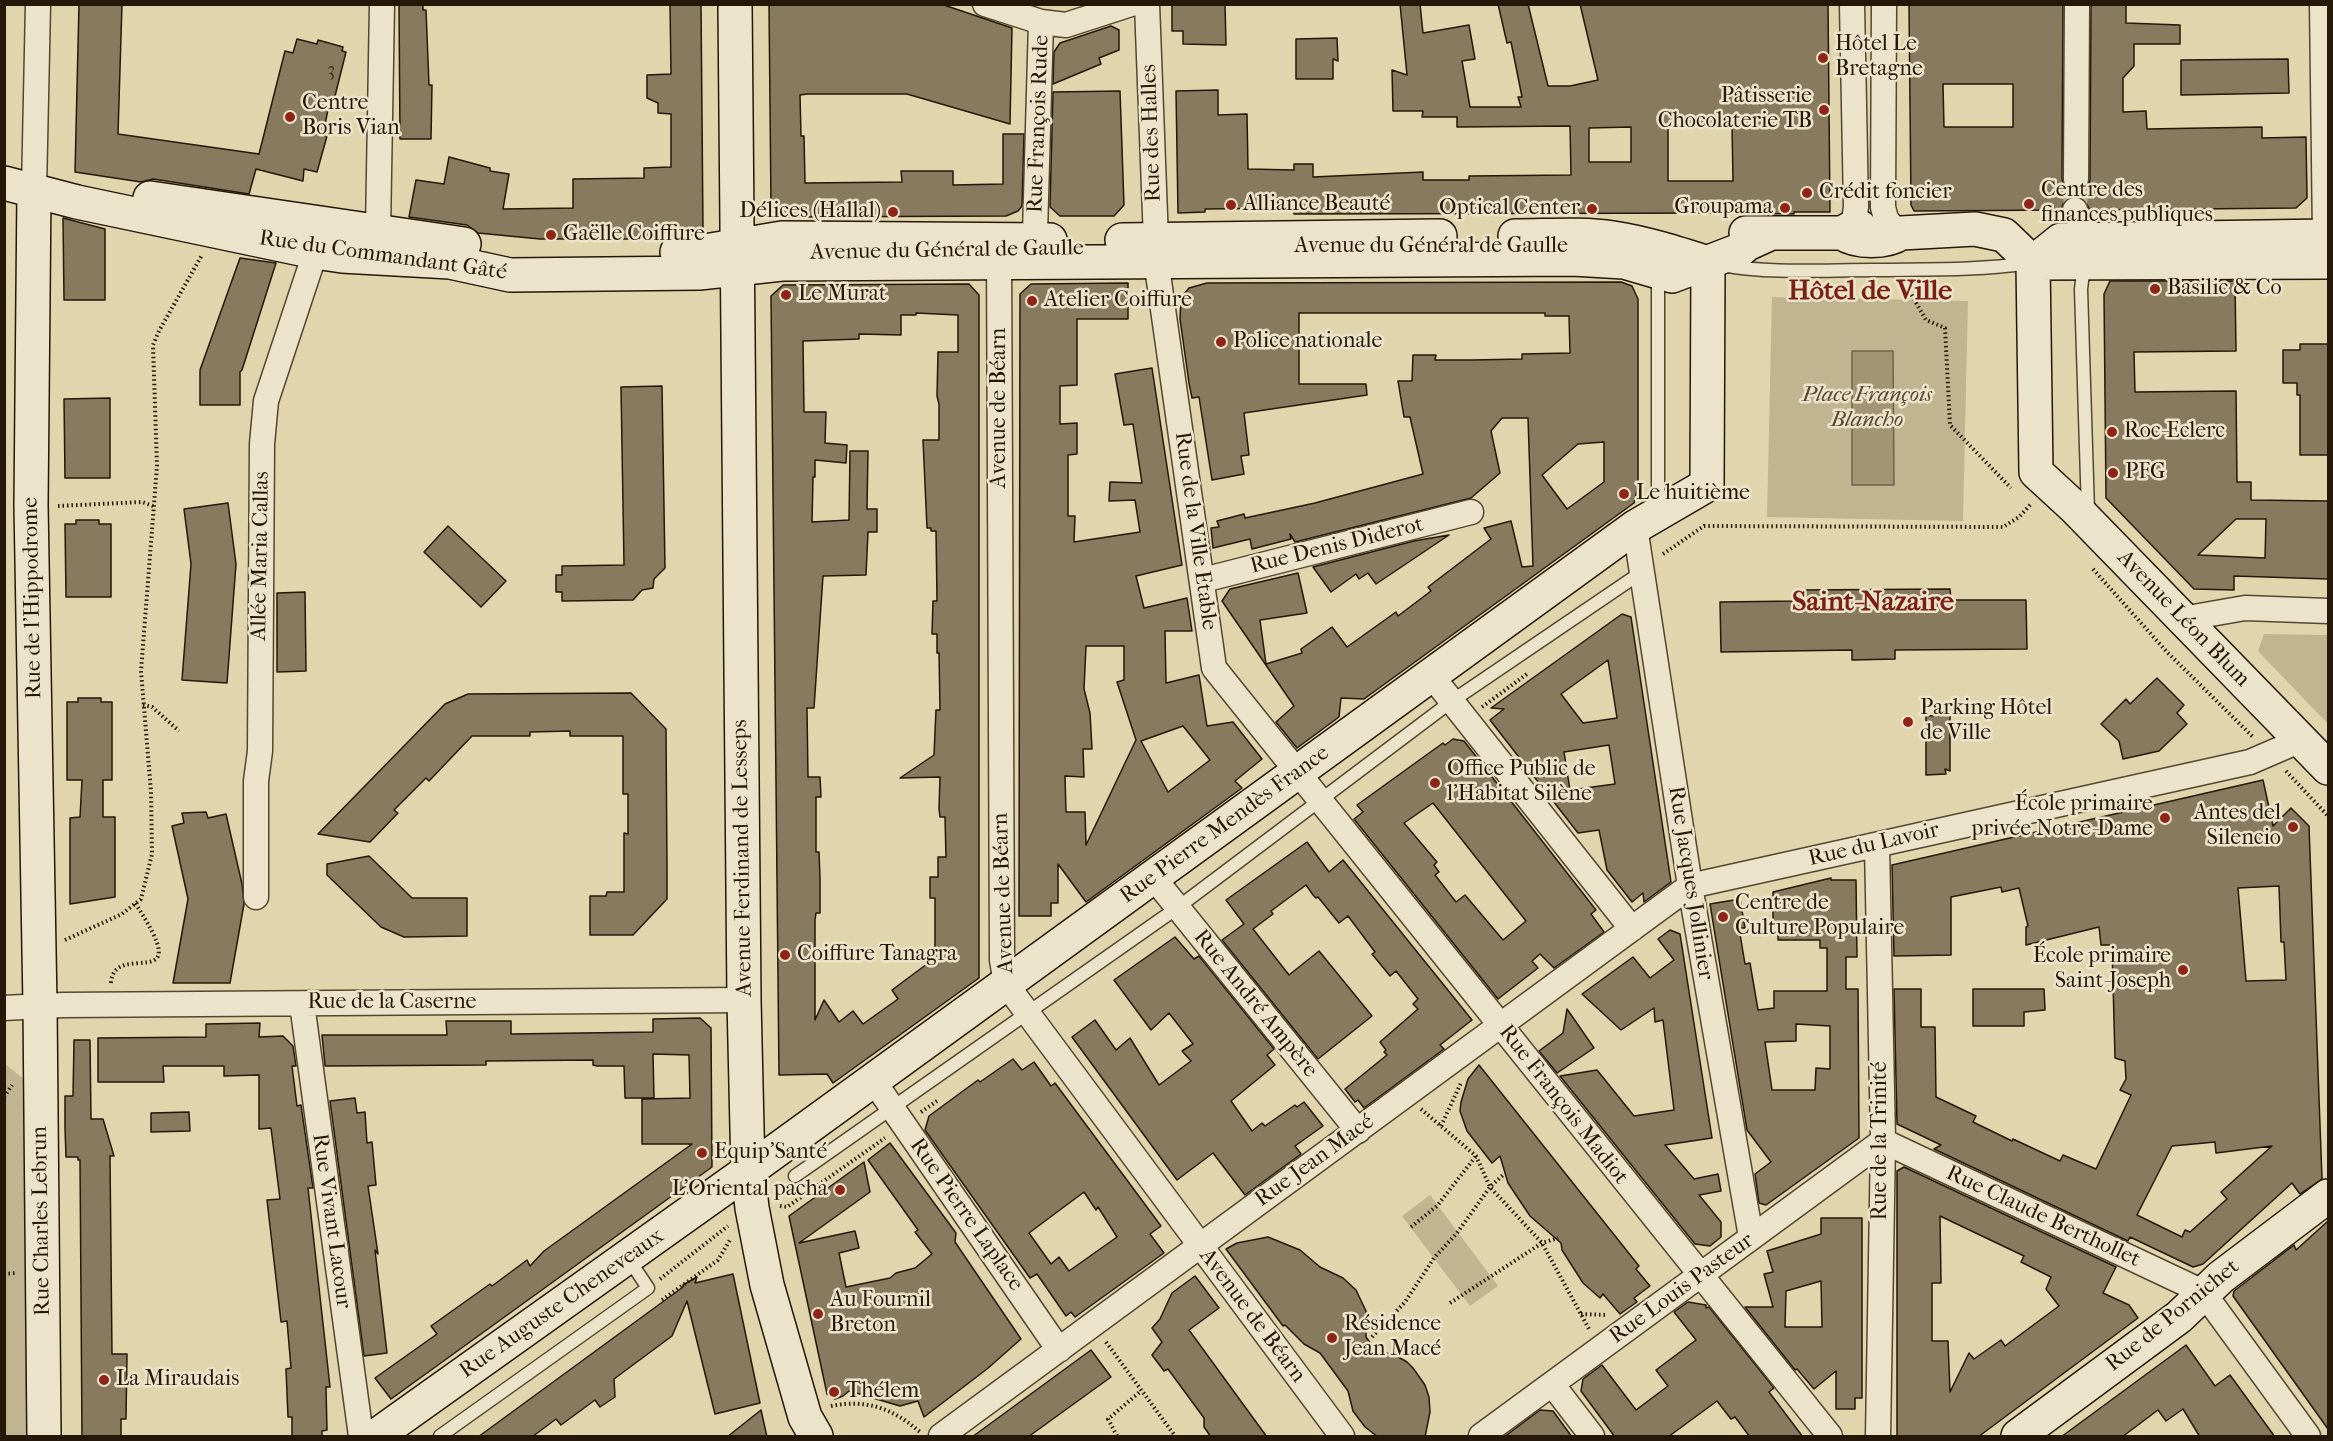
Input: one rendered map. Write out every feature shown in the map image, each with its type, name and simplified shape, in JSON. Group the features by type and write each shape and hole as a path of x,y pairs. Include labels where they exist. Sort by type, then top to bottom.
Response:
{"street":[{"path":"19,186 38,4"},
{"name":"Avenue Ferdinand de Lesseps","path":"735,4 744,1000 748,1171 764,1207 767,1285 810,1427"},
{"path":"985,4 1041,22 1066,25 1131,4"},
{"name":"Rue des Halles","path":"1147,4 1156,251"},
{"path":"1852,4 1856,207 1847,230 1852,240 1892,239 1897,230"},
{"path":"1884,4 1882,207 1886,219 1897,230 1976,229 2004,235 2032,263 2024,486"},
{"path":"2076,179 2077,4"},
{"path":"2321,249 2322,4"},
{"path":"378,230 375,148 379,6"},
{"name":"Rue François Rude","path":"1037,251 1041,22"},
{"name":"Rue du Commandant Gâté","path":"19,186 77,202 207,230 317,237 378,230 451,252 510,275 699,273 737,257"},
{"name":"Rue du Commandant Gâté","path":"19,186 79,188 317,237 342,256 451,252"},
{"name":"Rue de l'Hippodrome","path":"19,186 31,505 40,1006"},
{"path":"1708,263 1733,237 1741,233 1847,230"},
{"name":"Avenue du Général de Gaulle","path":"1156,251 1576,235 1612,238 1648,245 1708,263"},
{"name":"Allée Maria Callas","path":"256,897 256,781 260,751 262,444 266,401 317,237"},
{"path":"2083,241 2272,237 2321,249"},
{"path":"2032,263 2061,240 2321,249"},
{"name":"Avenue du Général de Gaulle","path":"737,257 782,264 999,251 1156,251 1573,259 1624,262 1672,276 1708,263"},
{"name":"Avenue de Béarn","path":"999,251 1002,948 1006,984 1342,1437"},
{"name":"Rue de la Ville Etable","path":"1156,251 1214,668 1298,771"},
{"name":"Rue Pierre Mendès France","path":"748,1171 1646,520 1707,485 1708,263"},
{"name":"Avenue Léon Blum","path":"2024,486 2088,521 2328,768"},
{"name":"Rue Denis Diderot","path":"1203,580 1471,512"},
{"name":"Rue Jacques Jollinier","path":"1646,520 1642,572 1690,886 1751,1237"},
{"path":"2182,619 2246,608 2328,611"},
{"path":"1431,675 1632,929"},
{"name":"Rue du Lavoir","path":"1690,886 2250,762 2271,755 2301,740"},
{"name":"Rue François Madiot","path":"1298,771 1830,1437"},
{"name":"Rue de la Trinité","path":"1877,844 1883,1141 1878,1437"},
{"name":"Rue André Ampère","path":"1153,877 1358,1131"},
{"name":"Rue Jean Macé","path":"941,1437 1690,886"},
{"name":"Rue de la Caserne","path":"4,1008 744,1000"},
{"name":"Rue Vivant Lacour","path":"302,1004 361,1437"},
{"name":"Rue Charles Lebrun","path":"40,1006 44,1437"},
{"name":"Rue Pierre Laplace","path":"873,1080 1059,1350"},
{"name":"Rue Louis Pasteur","path":"1481,1437 1883,1141"},
{"name":"Rue Claude Berthollet","path":"1883,1141 2203,1292"},
{"name":"Rue Auguste Cheneveaux","path":"376,1437 748,1171"},
{"name":"Rue de Pornichet","path":"2018,1437 2179,1317 2203,1292 2328,1196"},
{"path":"2203,1292 2308,1437"},
{"path":"1552,1384 1592,1437"}],"lane":[{"path":"2083,241 2081,289 2088,521"},
{"path":"1708,263 1746,270 1851,270 1990,268 2032,263"},
{"path":"1646,520 1658,272"},
{"path":"795,1176 1177,908 1452,701 1642,572"},
{"path":"440,1437 648,1288 627,1257"}],"path":[{"path":"66,939 122,914 141,899 152,854 151,792 141,671 157,466 153,345 202,257 207,230"},
{"path":"1642,572 1671,547 1704,526 2003,527 2019,517 2030,505 2024,486 1950,425 1946,328 1926,320 1907,286"},
{"path":"56,506 142,502 153,506"},
{"path":"2085,561 2166,651 2271,755 2328,816"},
{"path":"143,705 152,707 179,731"},
{"path":"110,986 111,979 120,966 132,962 149,964 156,960 160,952 159,942 152,927 135,903"},
{"path":"1442,1126 1466,1072"},
{"path":"1418,1106 1476,1156 1490,1187 1542,1243 1594,1338"},
{"path":"648,1288 764,1207 787,1207 888,1136"},
{"path":"1410,1227 1437,1206 1476,1156"},
{"path":"1372,1337 1406,1302 1434,1258 1457,1233 1490,1187 1503,1175"},
{"path":"1450,1303 1542,1243 1558,1238"},
{"path":"4,1274 16,1273"},
{"path":"1581,1314 1613,1315"},
{"path":"1093,1324 1175,1437"},
{"path":"1116,1437 1108,1419 1142,1391"},
{"path":"810,1427 825,1407 848,1403 881,1407 903,1417 924,1437"}],"green space":[{"name":"Place François Blancho","path":"1772,297 1968,301 1963,521 1767,517"},
{"path":"2264,634 2327,635 2328,724 2258,651"},
{"path":"4,1063 25,1080 29,1436 5,1436"},
{"path":"1430,1195 1498,1286 1470,1306 1402,1216"}],"shaded area":[{"path":"1852,351 1893,351 1894,485 1852,485"}],"building":[{"path":"79,4 122,4 118,134 259,154 285,51 293,53 297,39 317,44 318,40 343,47 342,51 346,52 334,100 330,99 323,135 327,136 317,172 304,169 303,181 256,169 249,194 153,179 141,182 75,172"},
{"path":"399,4 423,4 423,10 426,10 429,85 432,85 431,139 400,139"},
{"path":"670,4 701,4 703,229 698,233 676,233 664,239 540,239 478,233 467,225 409,217 416,180 444,184 449,157 490,168 490,171 509,174 503,209 573,208 573,179 644,178 644,168 671,167 671,114 658,113 658,103 647,98 647,75 671,74"},
{"path":"769,4 941,4 1012,28 1010,124 907,94 807,94 800,95 801,136 804,136 805,183 902,182 901,171 953,171 953,185 1003,184 1003,134 1024,134 1022,206 1018,211 1006,216 783,217 771,206"},
{"path":"1172,4 1225,4 1226,45 1183,44 1183,31 1172,31"},
{"path":"1400,4 1420,4 1423,33 1469,25 1475,59 1462,61 1470,107 1521,107 1518,97 1522,97 1511,42 1507,43 1498,4 1528,4 1548,86 1570,86 1598,80 1580,4 1828,4 1830,212 1794,212 1794,214 1294,214 1294,208 1205,209 1205,212 1178,213 1176,91 1218,90 1218,115 1247,114 1248,169 1294,170 1294,164 1313,164 1313,177 1423,172 1423,180 1469,180 1469,176 1571,175 1570,126 1457,127 1457,117 1422,117 1423,111 1393,111 1392,70 1407,75","holes":["1668,126 1732,126 1733,181 1668,181","1631,127 1631,162 1589,162 1589,128"]},
{"path":"1909,4 2063,4 2062,179 2064,187 2075,193 2084,191 2089,186 2090,179 2091,4 2126,4 2126,23 2180,25 2180,44 2134,44 2134,66 2123,78 2123,112 2146,111 2147,129 2262,127 2262,138 2306,137 2307,198 2296,208 2090,210 2084,199 2077,196 2064,201 2061,210 1914,211 1911,205","holes":["1943,84 2013,84 2013,127 1944,127"]},
{"path":"1111,26 1119,30 1119,50 1099,58 1101,64 1053,84 1054,52 1060,43"},
{"path":"1337,38 1338,61 1333,59 1333,79 1296,79 1296,39"},
{"path":"2288,59 2289,93 2181,95 2181,60"},
{"path":"1120,91 1124,205 1114,216 1060,216 1050,207 1053,92"},
{"path":"63,218 105,229 105,300 64,300"},
{"path":"240,258 276,263 240,372 240,405 200,405 200,370"},
{"path":"2110,281 2235,281 2236,351 2134,352 2135,392 2236,391 2237,482 2251,482 2251,500 2328,501 2328,579 2234,576 2234,590 2194,589 2106,498 2104,294","holes":["2236,519 2266,519 2265,558 2198,555"]},
{"path":"1621,282 1632,286 1638,299 1638,486 1634,503 1364,699 1341,698 1339,717 1297,748 1276,722 1294,706 1222,601 1230,589 1298,573 1307,613 1260,620 1266,664 1302,653 1301,649 1332,627 1347,647 1396,612 1398,616 1431,591 1428,587 1491,539 1484,528 1511,521 1522,567 1533,566 1528,418 1502,418 1491,431 1500,473 1471,498 1295,542 1290,534 1291,539 1252,549 1250,539 1213,548 1211,528 1219,527 1217,521 1244,514 1245,518 1315,503 1423,474 1410,417 1404,417 1398,381 1412,381 1413,355 1436,355 1435,360 1472,360 1522,359 1522,354 1570,353 1569,316 1545,316 1545,313 1299,313 1299,384 1366,384 1367,395 1244,413 1249,455 1241,456 1244,474 1212,480 1199,397 1192,398 1189,383 1180,319 1181,298 1189,288 1207,283","holes":["1604,442 1604,482 1567,509 1542,475 1578,444"]},
{"path":"1128,283 1128,319 1077,319 1077,385 1060,386 1060,424 1077,423 1077,454 1068,455 1068,516 1075,516 1074,542 1140,532 1135,500 1109,501 1110,482 1142,483 1133,424 1124,425 1115,374 1152,368 1182,565 1136,576 1144,608 1187,598 1192,631 1165,631 1166,683 1199,675 1207,726 1233,722 1262,759 1235,781 1242,788 1086,902 1058,864 1058,903 1051,903 1051,916 1019,916 1020,294 1031,284","holes":["1086,646 1124,646 1124,680 1117,682 1136,740 1086,845 1085,812 1066,812 1065,776 1084,777 1083,749 1092,749 1090,713 1084,689","1183,726 1210,760 1168,792 1141,741"]},
{"path":"969,284 979,295 979,978 833,1083 827,1074 779,1075 771,296 783,285","holes":["916,313 958,315 958,352 938,352 939,440 923,440 927,528 936,531 937,601 933,601 932,634 937,634 940,710 936,710 934,755 900,778 940,777 939,809 940,817 945,817 946,857 938,857 938,877 930,877 930,898 935,898 935,958 892,990 898,999 863,1024 853,1011 839,1022 824,1000 815,1020 815,920 816,913 820,913 819,852 816,852 816,797 821,797 820,777 808,777 807,708 814,708 823,576 866,575 868,532 877,532 877,509 867,509 868,451 850,451 849,520 812,522 815,460 846,463 847,445 825,443 826,412 804,412 803,341 859,339 859,334 901,335 901,315 916,315"]},
{"path":"2300,344 2328,344 2328,455 2300,455 2300,395 2297,395 2297,383 2283,383 2283,350 2300,350"},
{"path":"662,386 665,568 654,579 653,588 642,590 633,600 562,601 562,592 556,592 556,575 562,575 562,566 624,565 621,387"},
{"path":"110,398 110,478 65,478 64,399"},
{"path":"228,503 236,564 227,683 182,680 191,564 184,509"},
{"path":"76,520 99,520 99,524 111,524 111,597 66,597 65,524 76,524"},
{"path":"448,526 506,581 481,607 424,552"},
{"path":"1449,535 1376,584 1368,573 1359,579 1356,574 1331,592 1313,567 1414,541"},
{"path":"1950,589 1951,600 2026,600 2027,649 1895,650 1895,659 1852,660 1852,650 1721,652 1720,602 1797,601 1797,590"},
{"path":"305,592 306,671 277,672 277,593"},
{"path":"1622,614 1631,617 1671,882 1644,902 1643,893 1632,902 1607,870 1599,830 1578,833 1490,720 1504,709 1491,708","holes":["1608,660 1617,718 1583,723 1561,694","1609,745 1615,784 1570,790 1564,752"]},
{"path":"2157,678 2184,705 2177,713 2187,724 2159,751 2123,759 2119,741 2101,724 2126,699 2130,704"},
{"path":"631,693 666,729 667,899 633,935 590,935 590,896 606,896 607,892 624,892 624,833 628,834 628,794 623,794 623,736 570,736 570,731 530,732 530,736 472,736 429,781 426,778 394,810 398,813 370,842 318,834 445,704 468,694"},
{"path":"78,698 101,698 101,702 112,702 112,780 103,780 103,817 115,817 115,897 70,904 70,818 80,817 82,780 67,780 67,702 78,702"},
{"path":"1950,715 1950,771 1945,769 1946,774 1926,775 1926,716"},
{"path":"1453,739 1464,741 1596,910 1591,914 1604,932 1554,968 1540,954 1532,961 1538,968 1498,999 1354,819 1363,812 1357,805 1443,743 1445,745","holes":["1433,803 1526,921 1503,940 1465,895 1456,902 1435,875 1439,872 1434,865 1437,862 1404,823"]},
{"path":"2263,780 2273,826 2291,808 2309,826 2322,1179 2300,1194 2292,1183 2203,1264 2193,1267 2130,1237 2128,1241 1934,1149 1941,1145 1897,1124 1894,989 1921,989 1921,1027 1935,1027 1936,1097 1976,1116 1973,1122 2012,1141 2013,1139 2060,1161 2063,1155 2096,1169 2131,1095 2120,1090 2126,1079 2125,1061 2115,1058 2112,945 2101,945 2099,927 2026,945 2026,927 2028,926 2019,888 2002,892 2001,887 1951,897 1951,955 1894,956 1892,865","holes":["2279,886 2281,942 2284,942 2286,980 2246,981 2238,888","2215,1142 2216,1153 2272,1146 2221,1192 2227,1199 2190,1232 2185,1230 2182,1237 2137,1215 2172,1146"]},
{"path":"206,812 208,818 226,814 242,884 244,904 230,983 173,983 188,899 172,826 184,823 182,813"},
{"path":"1307,842 1329,872 1343,860 1472,1020 1440,1045 1444,1049 1364,1108 1358,1100 1355,1102 1345,1089 1387,1055 1380,1042 1418,1009 1413,1004 1418,999 1396,971 1390,976 1372,954 1375,952 1348,916 1339,923 1306,885 1271,911 1273,914 1253,929 1289,975 1319,951 1372,1016 1318,1059 1222,940 1244,924 1226,900"},
{"path":"369,856 412,898 467,898 467,936 404,937 381,927 327,875 327,864"},
{"path":"1831,878 1831,880 1856,880 1857,957 1846,957 1846,989 1858,989 1859,1138 1766,1205 1759,1203 1755,1174 1771,1162 1747,1130 1710,904 1740,899 1745,928 1739,928 1745,964 1750,963 1758,1010 1774,1008 1774,991 1827,991 1827,948 1820,948 1820,940 1778,940 1778,922 1773,923 1773,892","holes":["1796,1024 1830,1026 1830,1069 1816,1068 1815,1090 1772,1090 1765,1042 1796,1041"]},
{"path":"1670,930 1680,934 1712,1138 1665,1145 1694,1179 1718,1174 1721,1191 1699,1195 1721,1222 1721,1237 1710,1246 1695,1244 1560,1076 1597,1070 1634,1116 1674,1110 1663,1020 1655,1022 1654,1008 1621,1030 1582,994 1633,957 1650,978 1674,960 1658,939"},
{"path":"1175,937 1194,959 1199,956 1274,1049 1267,1055 1275,1065 1231,1101 1252,1131 1262,1123 1265,1126 1295,1105 1297,1107 1304,1102 1323,1126 1295,1146 1301,1154 1245,1195 1213,1153 1177,1180 1072,1037 1095,1020 1116,1050 1130,1038 1159,1085 1191,1061 1182,1051 1193,1044 1169,1013 1151,1030 1114,980"},
{"path":"1973,989 2044,989 2045,1010 2024,1012 2024,1026 1973,1026"},
{"path":"1567,1009 1594,1048 1557,1073 1539,1051 1563,1033"},
{"path":"700,1018 711,1028 712,1167 391,1399 375,1378 437,1334 431,1326 527,1260 530,1266 544,1251 692,1144 642,1144 642,1099 690,1098 689,1055 653,1054 654,1098 625,1098 624,1066 597,1066 593,1065 593,1060 486,1061 486,1065 325,1066 322,1035 447,1035 446,1021 511,1021 511,1034 653,1032 653,1019"},
{"path":"260,1023 259,1037 283,1036 293,1046 296,1066 292,1066 297,1106 301,1105 313,1188 308,1188 330,1387 326,1387 327,1430 322,1431 322,1437 292,1437 292,1417 288,1417 286,1369 291,1368 287,1321 281,1322 267,1200 280,1199 271,1128 259,1129 259,1075 224,1076 224,1066 163,1066 164,1082 98,1082 98,1038 206,1037 206,1024"},
{"path":"74,1040 90,1040 91,1119 103,1119 114,1156 110,1156 112,1354 127,1354 126,1419 121,1419 121,1437 82,1437 80,1160 78,1157 66,1157 65,1128 65,1096 73,1096"},
{"path":"1013,1059 1022,1070 1034,1062 1051,1086 1055,1083 1161,1226 1150,1234 1164,1253 1075,1317 1071,1312 1066,1316 1037,1274 1030,1278 925,1130 929,1116 978,1080 980,1082","holes":["1084,1192 1096,1210 1098,1207 1117,1237 1069,1271 1059,1257 1051,1264 1029,1233"]},
{"path":"1479,1065 1639,1266 1636,1269 1650,1286 1634,1298 1637,1302 1620,1314 1603,1294 1600,1298 1583,1283 1562,1250 1561,1243 1530,1216 1508,1183 1500,1156 1492,1163 1467,1131 1460,1111 1461,1102 1468,1079"},
{"path":"355,1098 357,1113 365,1112 367,1143 372,1142 376,1185 368,1186 378,1254 375,1250 387,1353 364,1356 330,1101"},
{"path":"189,1112 190,1131 151,1132 151,1113"},
{"path":"890,1143 956,1233 955,1242 1021,1339 987,1369 924,1417 918,1401 900,1406 849,1391 835,1399 827,1394 789,1216 864,1162 870,1192 799,1243 855,1231 859,1248 839,1253 846,1287 890,1278 896,1273 915,1268 932,1254 915,1232 918,1230 868,1160"},
{"path":"1904,1167 2116,1267 2103,1293 2129,1305 2138,1318 1978,1437 1897,1437 1897,1171","holes":["1940,1216 2024,1256 2021,1262 2051,1277 2046,1289 2059,1306 2005,1346 2001,1340 1974,1359 1969,1353 1950,1392 1948,1341 1932,1341 1932,1283 1941,1283"]},
{"path":"1821,1218 1862,1218 1862,1398 1855,1398 1855,1409 1836,1409 1836,1371 1814,1389 1797,1369 1795,1370 1745,1307 1773,1307 1764,1274 1773,1272 1767,1251 1821,1234","holes":["1821,1281 1822,1327 1785,1327 1786,1291"]},
{"path":"2328,1221 2328,1429 2233,1296 2234,1291 2294,1245 2296,1250"},
{"name":"Résidence Jean Macé","path":"1268,1237 1300,1250 1320,1267 1343,1278 1356,1290 1366,1311 1366,1337 1376,1351 1395,1355 1407,1362 1425,1385 1430,1412 1425,1437 1378,1437 1365,1427 1353,1411 1348,1391 1320,1353 1304,1344 1285,1325 1283,1326 1226,1249 1237,1243"},
{"path":"733,1274 760,1403 715,1414 687,1301 672,1336 614,1379 615,1397 600,1407 595,1400 561,1425 556,1419 532,1437 478,1437 683,1285 697,1277 695,1283"},
{"path":"1195,1276 1219,1308 1189,1330 1267,1437 1211,1437 1204,1427 1204,1418 1168,1369 1164,1371 1152,1355 1162,1342 1152,1328 1160,1319 1172,1293"},
{"path":"1688,1302 1709,1307 1774,1388 1769,1392 1803,1437 1750,1437 1735,1417 1731,1419 1717,1401 1668,1437 1615,1437 1581,1391 1583,1379 1602,1365 1636,1410 1668,1386 1656,1370 1696,1340 1674,1312"},
{"path":"2186,1345 2215,1386 2230,1375 2275,1437 2200,1437 2183,1409 2166,1421 2158,1410 2122,1437 2061,1437"},
{"path":"1091,1350 1111,1377 1028,1437 972,1437"},
{"path":"761,1410 767,1437 727,1437"},
{"path":"1540,1410 1553,1411 1572,1437 1504,1437"}],"tunnel":[{"path":"2075,210 2076,179"}],"place":[{"name":"Hôtel Le Bretagne","path":"1823,58"},
{"name":"Pâtisserie Chocolaterie TB","path":"1824,110"},
{"name":"Centre Boris Vian","path":"290,117"},
{"name":"Crédit foncier","path":"1807,193"},
{"name":"Centre des finances publiques","path":"2029,204"},
{"name":"Alliance Beauté","path":"1231,205"},
{"name":"Groupama","path":"1785,208"},
{"name":"Optical Center","path":"1592,209"},
{"name":"Délices (Hallal)","path":"893,212"},
{"name":"Gaëlle Coiffure","path":"551,235"},
{"name":"Basilic & Co","path":"2155,289"},
{"name":"Le Murat","path":"786,295"},
{"name":"Atelier Coiffure","path":"1032,301"},
{"name":"Police nationale","path":"1221,342"},
{"name":"Roc-Eclerc","path":"2112,432"},
{"name":"PFG","path":"2113,473"},
{"name":"Le huitième","path":"1624,494"},
{"name":"Parking Hôtel de Ville","path":"1908,722"},
{"name":"Office Public de l'Habitat Silène","path":"1435,783"},
{"name":"École primaire privée Notre-Dame","path":"2165,818"},
{"name":"Antes del Silencio","path":"2293,827"},
{"name":"Centre de Culture Populaire","path":"1723,917"},
{"name":"Coiffure Tanagra","path":"785,955"},
{"name":"École primaire Saint-Joseph","path":"2183,970"},
{"name":"Equip'Santé","path":"702,1153"},
{"name":"L'Oriental pacha","path":"840,1190"},
{"name":"Au Fournil Breton","path":"818,1314"},
{"name":"Résidence Jean Macé","path":"1332,1338"},
{"name":"La Miraudais","path":"104,1380"},
{"name":"Thélem","path":"834,1392"}],"district":[{"name":"Hôtel de Ville","path":"1870,292"},
{"name":"Saint-Nazaire","path":"1873,603"}]}
